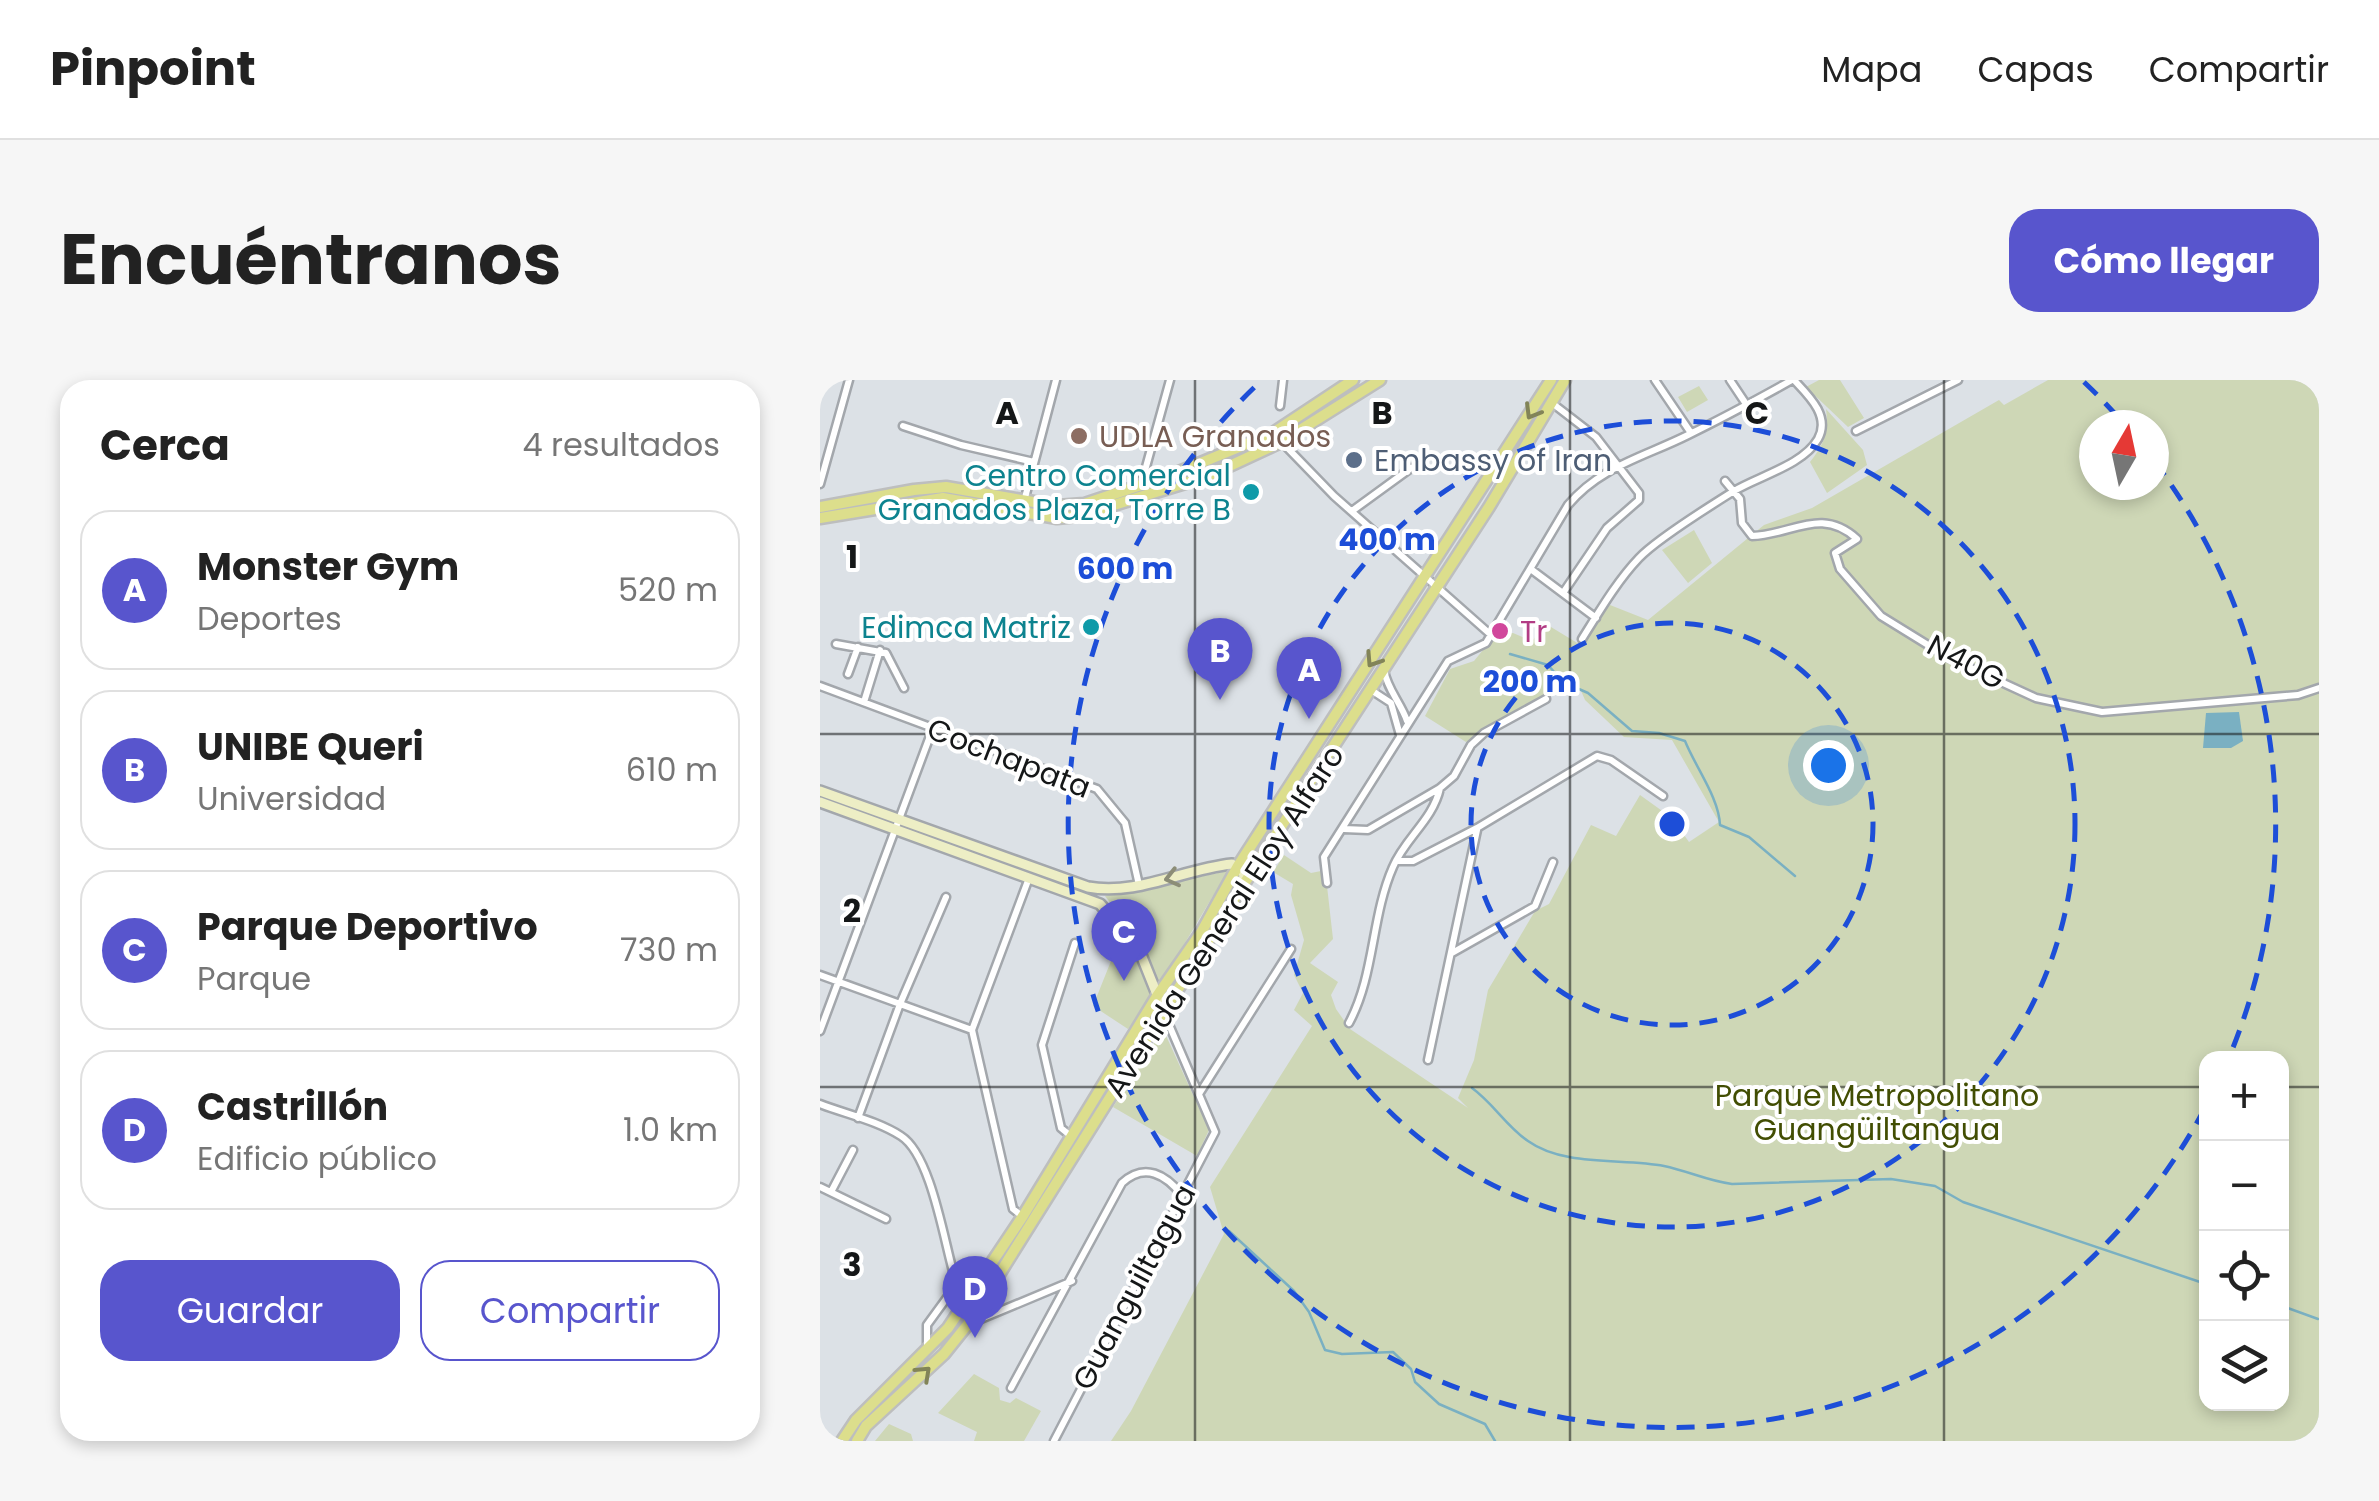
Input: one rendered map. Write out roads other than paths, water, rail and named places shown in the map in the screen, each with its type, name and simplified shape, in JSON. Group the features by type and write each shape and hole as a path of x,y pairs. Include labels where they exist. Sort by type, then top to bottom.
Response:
{"main road":[{"path":"820,518 943,498 1070,518 1208,476 1277,438 1360,383 1380,380"},
{"name":"Avenida General Eloy Alfaro","path":"842,1441 856,1420 948,1328 1023,1216 1157,996 1202,932 1238,866 1551,380"},
{"name":"Avenida General Eloy Alfaro","path":"857,1441 866,1426 944,1354 985,1299 1242,887 1489,507 1565,380"},
{"path":"820,508 946,487 1070,506 1097,501 1277,438"},
{"path":"1476,500 1479,508 1489,507"},
{"path":"820,791 1029,878 1086,892 1139,886 1224,864 1238,866 1244,873 1242,887"},
{"path":"820,802 1086,892 1138,948 1164,1012"},
{"path":"1100,904 1104,890"}],"street":[{"path":"820,484 848,380"},
{"path":"1021,513 1056,380"},
{"path":"1146,498 1142,485 1170,380"},
{"path":"1280,406 1283,380"},
{"path":"1655,380 1691,433"},
{"path":"1730,380 1746,405"},
{"path":"1328,883 1324,857 1407,722 1448,661 1483,647 1568,505 1583,488 1615,466 1691,433 1793,380 1820,414 1822,428 1817,440 1794,460 1733,492 1641,556 1582,640"},
{"path":"1856,431 1958,380"},
{"path":"1552,403 1596,437 1638,493 1639,500 1607,528 1563,593"},
{"path":"903,426 1034,462"},
{"path":"1277,438 1490,634"},
{"path":"1352,511 1411,468"},
{"path":"1725,481 1733,492"},
{"name":"N40G","path":"1733,492 1740,499 1742,522 1754,537 1828,522 1856,537 1854,543 1835,555 1840,569 1881,616 1908,629 1949,658 2036,698 2102,712 2284,697 2319,688"},
{"path":"1532,570 1596,618"},
{"path":"836,644 880,650 892,662 904,688"},
{"path":"848,674 858,646"},
{"path":"864,702 880,650"},
{"path":"1384,669 1386,684 1399,700 1407,722"},
{"name":"Cochapata","path":"820,686 1097,789 1125,823 1139,886"},
{"path":"1371,690 1391,703 1400,735"},
{"path":"1344,829 1368,830 1440,788 1454,776 1471,745 1484,733 1546,698"},
{"path":"820,1031 933,728"},
{"path":"1396,861 1412,861 1477,828 1596,756 1612,760 1664,796"},
{"path":"1349,1023 1361,1001 1396,861 1436,804 1440,788"},
{"path":"1428,1060 1477,828"},
{"path":"1451,954 1535,906 1553,862"},
{"path":"1023,1216 1012,1208 972,1030 1029,878"},
{"path":"858,1118 900,1004 946,897"},
{"path":"1072,1137 1061,1128 1042,1044 1075,943"},
{"path":"1198,1095 1291,948"},
{"path":"820,975 972,1030"},
{"path":"1164,1012 1198,1095"},
{"name":"Guanguiltagua","path":"1054,1441 1215,1132 1198,1095"},
{"path":"820,1104 901,1136 915,1149 923,1167 954,1276 954,1288 927,1326 927,1351"},
{"path":"832,1192 853,1150"},
{"path":"1011,1388 1127,1178 1135,1173 1156,1173 1172,1182 1182,1195"},
{"path":"820,1187 886,1219"},
{"path":"968,1324 1072,1282"},
{"path":"985,1299 988,1305 1002,1308"}],"water":[{"path":"2239,712 2243,741 2231,748 2203,748 2206,713"}],"waterway":[{"path":"1510,654 1548,665 1563,682 1588,693 1632,731 1659,733 1685,741 1711,794 1720,825 1749,837 1795,876"},
{"path":"1472,1088 1520,1135 1559,1155 1664,1166 1732,1184 1891,1179 1935,1186 1963,1202 2199,1282"},
{"path":"1229,1231 1294,1291 1309,1312 1325,1350 1342,1354 1393,1352 1411,1369 1415,1382 1439,1404 1485,1424 1495,1441"},
{"path":"2289,1309 2318,1319"}],"place":[{"name":"UDLA Granados","path":"1079,436"},
{"name":"Embassy of Iran","path":"1354,460"},
{"name":"Centro Comercial Granados Plaza, Torre B","path":"1251,492"},
{"name":"Edimca Matriz","path":"1091,627"},
{"name":"Tr","path":"1500,631"},
{"name":"UNIBE Queri","path":"1220,700"},
{"name":"Monster Gym","path":"1309,719"},
{"name":"Parque Deportivo","path":"1124,981"},
{"name":"Castrillón","path":"975,1338"}],"park label":[{"name":"Parque Metropolitano Guangüiltangua","path":"1877,1112"}]}
